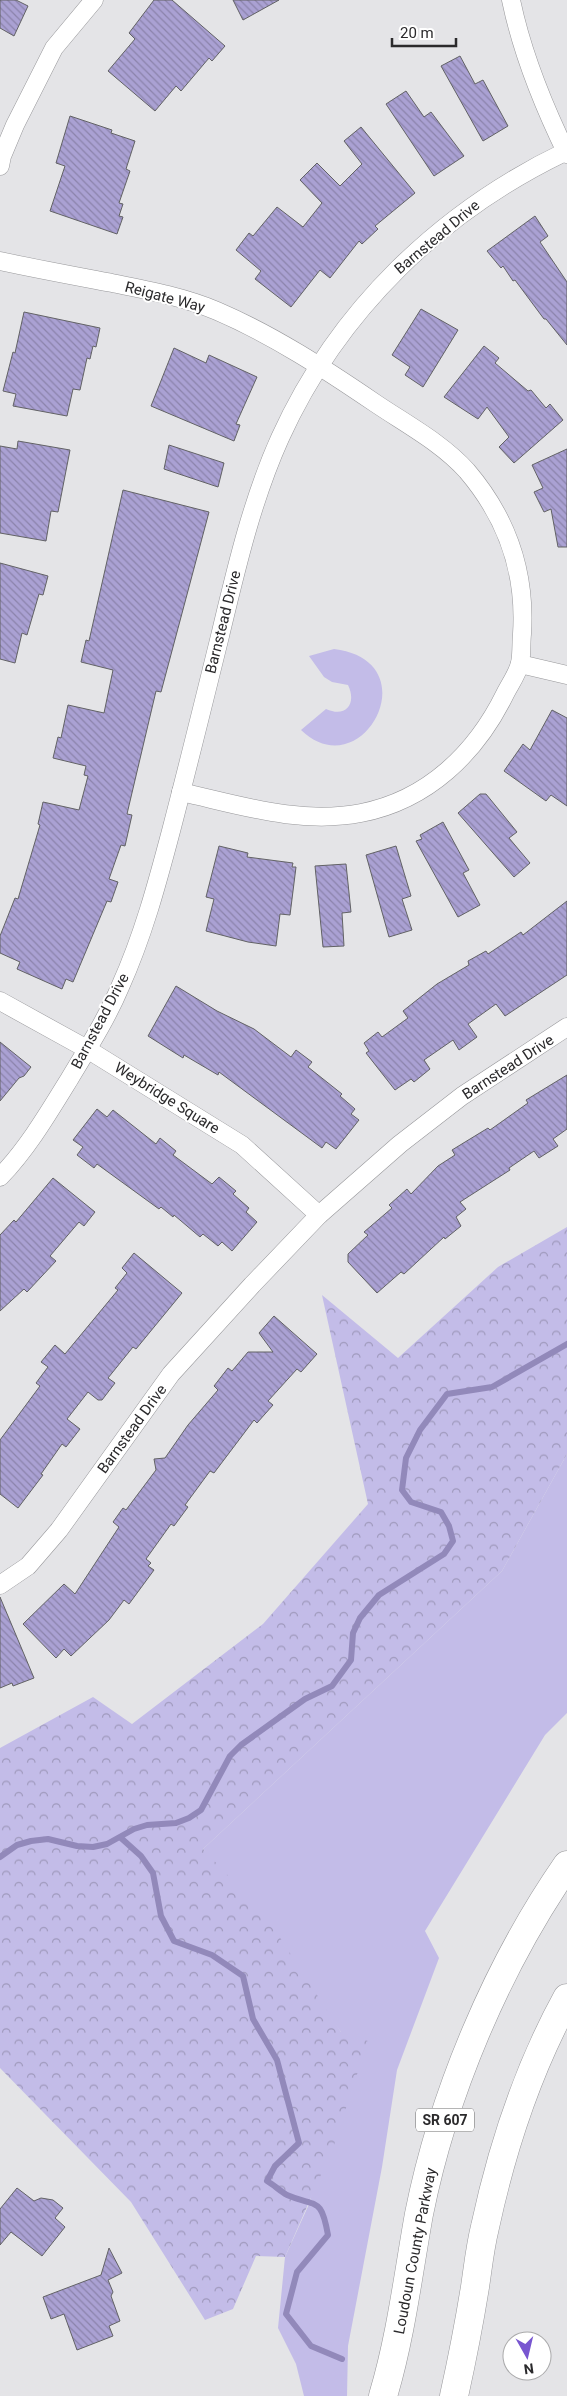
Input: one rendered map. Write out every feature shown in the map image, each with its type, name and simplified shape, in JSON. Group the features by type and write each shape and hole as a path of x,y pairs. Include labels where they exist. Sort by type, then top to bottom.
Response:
{"main road":[{"name":"Loudoun County Parkway","path":"383,2396 408,2286 419,2214 449,2106 465,2061 506,1968 567,1865"},
{"path":"454,2396 466,2338 484,2229 507,2142 526,2088 554,2022 567,1998"}],"street":[{"path":"0,166 2,156 15,125 54,48 94,0"},
{"path":"511,0 518,33 534,78 566,152"},
{"name":"Barnstead Drive","path":"0,1177 46,1116 88,1049 120,989 148,916 252,513 280,438 318,365 381,285 419,248 465,212 514,178 566,152"},
{"name":"Reigate Way","path":"0,261 155,292 216,311 318,365 440,447 465,470 490,502 511,545 521,582 523,619 520,664"},
{"path":"181,792 284,815 323,818 362,813 398,802 427,786 460,761 488,726 520,664 567,676"},
{"name":"Weybridge Square","path":"0,1001 88,1049 242,1145 319,1214"},
{"name":"Barnstead Drive","path":"0,1585 28,1566 59,1530 171,1374 319,1214 400,1144 462,1096 567,1028"}],"green space":[{"path":"334,649 363,658 378,675 382,695 377,716 364,733 346,744 324,744 301,730 326,709 339,712 348,708 351,698 348,685 332,682 324,677 309,656"},
{"path":"567,1227 567,1454 502,1571 203,1849 266,1916 341,2032 368,2041 334,2145 285,2257 256,2256 233,2309 205,2320 131,2202 0,2068 0,1748 93,1697 132,1724 263,1624 368,1504 322,1295 398,1358 498,1267"},
{"path":"567,1454 567,1713 545,1735 425,1931 439,1958 397,2070 382,2167 348,2346 347,2396 304,2396 296,2364 278,2328 285,2257 310,2202 341,2032 203,1849 502,1571"}],"building":[{"path":"0,0 16,0 28,6 14,36 0,28"},
{"path":"154,0 172,0 225,46 212,61 209,58 181,91 176,86 155,111 108,71 135,39 129,33"},
{"path":"233,0 279,0 243,20"},
{"path":"460,56 475,84 483,80 508,126 483,141 441,66"},
{"path":"406,91 424,117 431,112 464,156 434,176 386,104"},
{"path":"70,116 112,130 111,133 135,141 126,169 130,171 119,203 123,204 119,216 123,217 117,234 50,211 65,166 56,163"},
{"path":"361,127 415,193 375,226 378,229 362,244 359,241 330,278 320,270 291,307 255,279 261,271 236,250 249,233 253,236 277,207 303,227 322,203 300,180 317,163 340,186 362,164 344,141"},
{"path":"535,216 548,236 540,242 567,282 567,345 544,319 515,280 513,281 503,266 501,268 487,251"},
{"path":"421,309 458,330 423,387 405,375 410,367 392,355"},
{"path":"24,312 100,328 96,347 93,346 90,359 87,358 80,390 73,389 67,416 13,406 16,394 3,391 13,352 15,353"},
{"path":"484,346 499,358 495,363 528,391 531,390 546,408 550,404 563,420 514,463 499,447 509,437 487,407 478,419 444,397"},
{"path":"174,348 206,363 209,355 257,377 236,424 240,425 234,441 151,406"},
{"path":"18,441 70,450 58,512 51,511 46,541 0,533 0,446 17,449"},
{"path":"169,445 224,463 218,487 164,469"},
{"path":"567,449 567,547 558,547 551,509 544,512 534,492 543,488 532,465"},
{"path":"123,490 209,512 161,692 156,691 127,814 132,815 125,846 121,845 109,879 118,882 111,902 107,901 73,982 66,979 62,989 17,969 20,962 0,953 0,936 15,898 18,899 40,825 38,824 43,802 79,810 88,776 84,775 86,766 53,758 58,737 61,738 68,705 104,713 113,670 81,662 86,640 89,641"},
{"path":"0,563 48,576 43,595 39,594 27,635 22,633 15,663 0,659"},
{"path":"552,710 567,718 567,806 551,795 546,801 504,771 523,744 530,750"},
{"path":"480,794 486,794 517,832 509,838 530,863 514,877 458,813"},
{"path":"443,822 469,870 463,873 480,905 458,917 416,841 422,839 420,835"},
{"path":"219,846 248,853 247,857 293,863 292,867 296,867 290,915 280,914 276,946 248,942 206,931 214,899 206,897"},
{"path":"396,846 411,896 402,899 412,930 389,937 366,855"},
{"path":"346,864 351,912 342,913 344,946 323,947 315,866"},
{"path":"567,901 567,975 505,1016 496,1004 468,1024 477,1037 459,1050 453,1040 424,1060 430,1069 414,1082 411,1079 395,1090 366,1053 369,1051 364,1043 378,1032 382,1037 408,1018 403,1011 437,984 469,965 468,961 486,951 488,954 521,932 523,935"},
{"path":"176,986 217,1011 254,1029 291,1057 296,1050 312,1062 308,1067 342,1094 340,1096 355,1109 351,1114 359,1120 336,1149 326,1142 322,1148 219,1072 218,1075 184,1055 183,1058 148,1036"},
{"path":"0,1042 31,1067 0,1101"},
{"path":"567,1075 567,1129 553,1139 558,1146 539,1158 534,1151 509,1168 510,1170 460,1202 466,1209 456,1217 461,1226 445,1239 444,1237 404,1274 401,1272 377,1293 348,1262 348,1254 368,1235 364,1232 392,1208 389,1205 407,1189 411,1194 438,1166 455,1155 452,1150 488,1128 490,1130 528,1103 526,1100"},
{"path":"97,1109 107,1117 113,1110 156,1144 160,1138 176,1151 173,1155 212,1184 219,1177 236,1191 233,1194 249,1208 246,1212 257,1222 232,1251 222,1242 218,1246 203,1234 200,1237 174,1215 173,1217 161,1207 159,1209 97,1164 94,1168 77,1155 83,1147 73,1140"},
{"path":"53,1178 95,1212 84,1226 79,1222 50,1256 56,1261 27,1292 24,1289 0,1311 0,1235 14,1220 16,1222"},
{"path":"134,1253 182,1293 136,1349 133,1347 108,1378 115,1383 102,1400 98,1400 88,1392 67,1419 80,1429 66,1447 62,1444 41,1474 43,1475 18,1508 0,1494 0,1440 40,1386 36,1383 48,1367 41,1362 55,1345 65,1354 118,1290 115,1288 127,1273 122,1268"},
{"path":"274,1316 317,1354 301,1372 297,1369 268,1401 273,1405 257,1423 254,1420 214,1473 210,1471 185,1505 188,1507 174,1526 171,1524 146,1559 151,1563 148,1566 154,1570 129,1604 124,1600 109,1620 71,1656 64,1649 56,1658 23,1624 64,1584 75,1594 119,1527 113,1522 123,1508 126,1510 156,1470 154,1459 165,1458 188,1425 218,1390 214,1386 228,1368 232,1371 248,1352 273,1352 259,1333"},
{"path":"0,1597 34,1678 13,1686 12,1683 0,1688"},
{"path":"17,2188 34,2201 41,2198 53,2200 63,2208 55,2218 65,2227 42,2256 11,2232 0,2245 0,2209"},
{"path":"109,2248 122,2273 108,2280 113,2292 111,2296 120,2321 109,2326 113,2336 77,2350 64,2314 51,2319 43,2297 101,2275"}],"waterway":[{"path":"0,1857 17,1845 31,1841 48,1839 77,1846 93,1847 107,1844 134,1829 147,1825 176,1823 189,1818 201,1810 230,1756 241,1745 305,1699 332,1686 351,1660 353,1633 360,1618 379,1595 444,1554 453,1541 449,1526 441,1512 411,1502 402,1490 406,1458 420,1430 447,1394 492,1387 567,1344"},
{"path":"121,1838 141,1856 153,1873 161,1916 174,1941 212,1955 243,1976 253,2019 277,2060 299,2143 275,2166 267,2181 287,2195 316,2205 323,2214 328,2235 297,2272 286,2314 311,2346 342,2359"}]}
